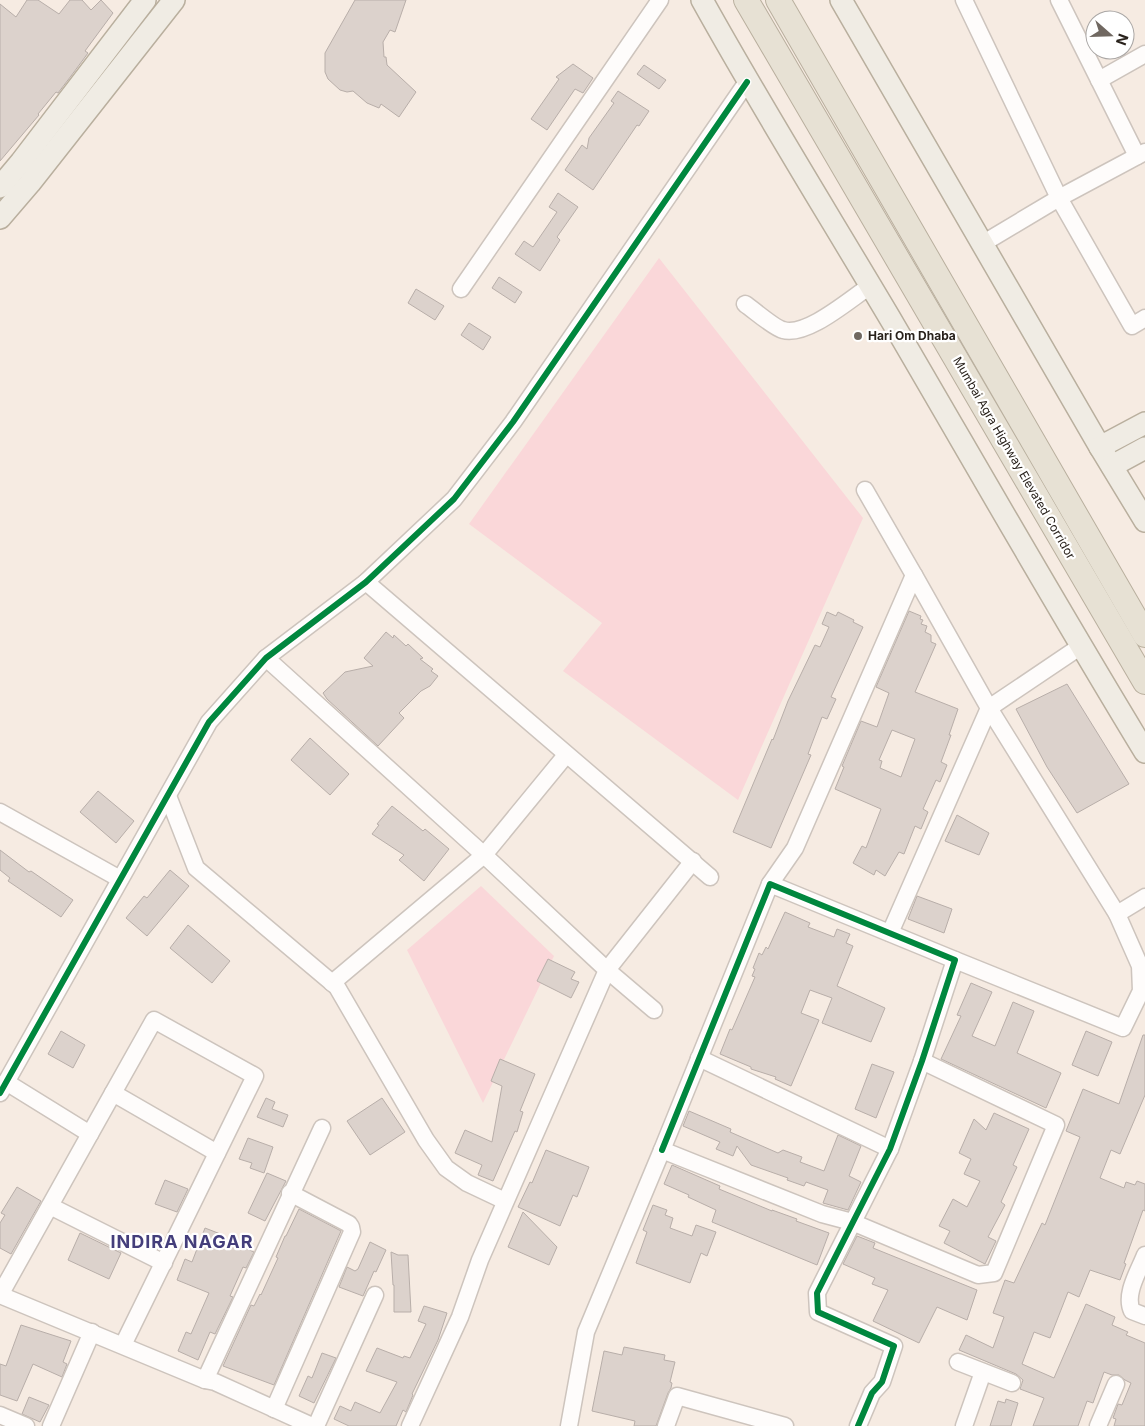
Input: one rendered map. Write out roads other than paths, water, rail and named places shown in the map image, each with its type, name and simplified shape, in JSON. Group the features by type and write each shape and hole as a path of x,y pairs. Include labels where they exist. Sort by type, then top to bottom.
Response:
{"highway":[{"name":"Mumbai Agra Highway Elevated Corridor","path":"746,0 1145,682"},
{"name":"Mumbai Agra Highway Elevated Corridor","path":"778,0 1145,635"}],"main road":[{"path":"0,187 145,0"},
{"path":"702,0 747,82 870,286 1145,752"},
{"path":"841,0 1100,447 1145,521"},
{"path":"0,218 30,183 169,6"},
{"path":"1100,447 1145,423"},
{"path":"1112,466 1145,448"}],"street":[{"path":"145,0 169,6"},
{"path":"461,289 660,0"},
{"path":"964,0 1059,198 1132,326 1145,318"},
{"path":"982,244 1059,198 1141,154 1099,80 1059,0"},
{"path":"1099,80 1145,54"},
{"path":"90,1134 3,1088 209,722 266,658 366,582 454,499 513,422 747,82"},
{"path":"745,304 782,330 796,331 813,325 870,286"},
{"path":"770,884 1123,1028 1141,991 1140,966 1117,914 989,708 865,490"},
{"path":"569,1426 586,1332 770,884 795,848 914,575"},
{"path":"366,582 710,877"},
{"path":"890,933 989,708 1081,646"},
{"path":"266,658 484,855 606,970 654,1010"},
{"path":"332,983 484,855 566,755"},
{"path":"168,796 196,868 337,988 426,1140 446,1168 467,1183 505,1201"},
{"path":"0,812 120,879"},
{"path":"410,1426 460,1317 480,1260 606,970 693,861"},
{"path":"1117,914 1145,897"},
{"path":"858,1426 872,1393 882,1382 894,1346 818,1312 817,1293 890,1149 956,960"},
{"path":"123,1345 255,1076 154,1020 0,1295 205,1380 214,1382 274,1409 292,1422 312,1426"},
{"path":"699,1058 890,1149"},
{"path":"662,1150 822,1214 852,1222 978,1275 994,1273 1056,1125 922,1061"},
{"path":"113,1094 217,1153"},
{"path":"205,1380 290,1193 322,1128"},
{"path":"274,1409 352,1232 349,1224 290,1193"},
{"path":"50,1206 164,1263"},
{"path":"1145,1255 1130,1296 1129,1305 1132,1311 1145,1316"},
{"path":"316,1426 375,1295"},
{"path":"51,1426 92,1332"},
{"path":"958,1362 1012,1383"},
{"path":"964,1426 983,1372"},
{"path":"1098,1426 1116,1384"},
{"path":"666,1426 677,1396 785,1426"},
{"path":"0,1415 26,1426"}],"place":[{"name":"Hari Om Dhaba","path":"858,336"}],"district":[{"name":"INDIRA NAGAR","path":"182,1242"}]}
